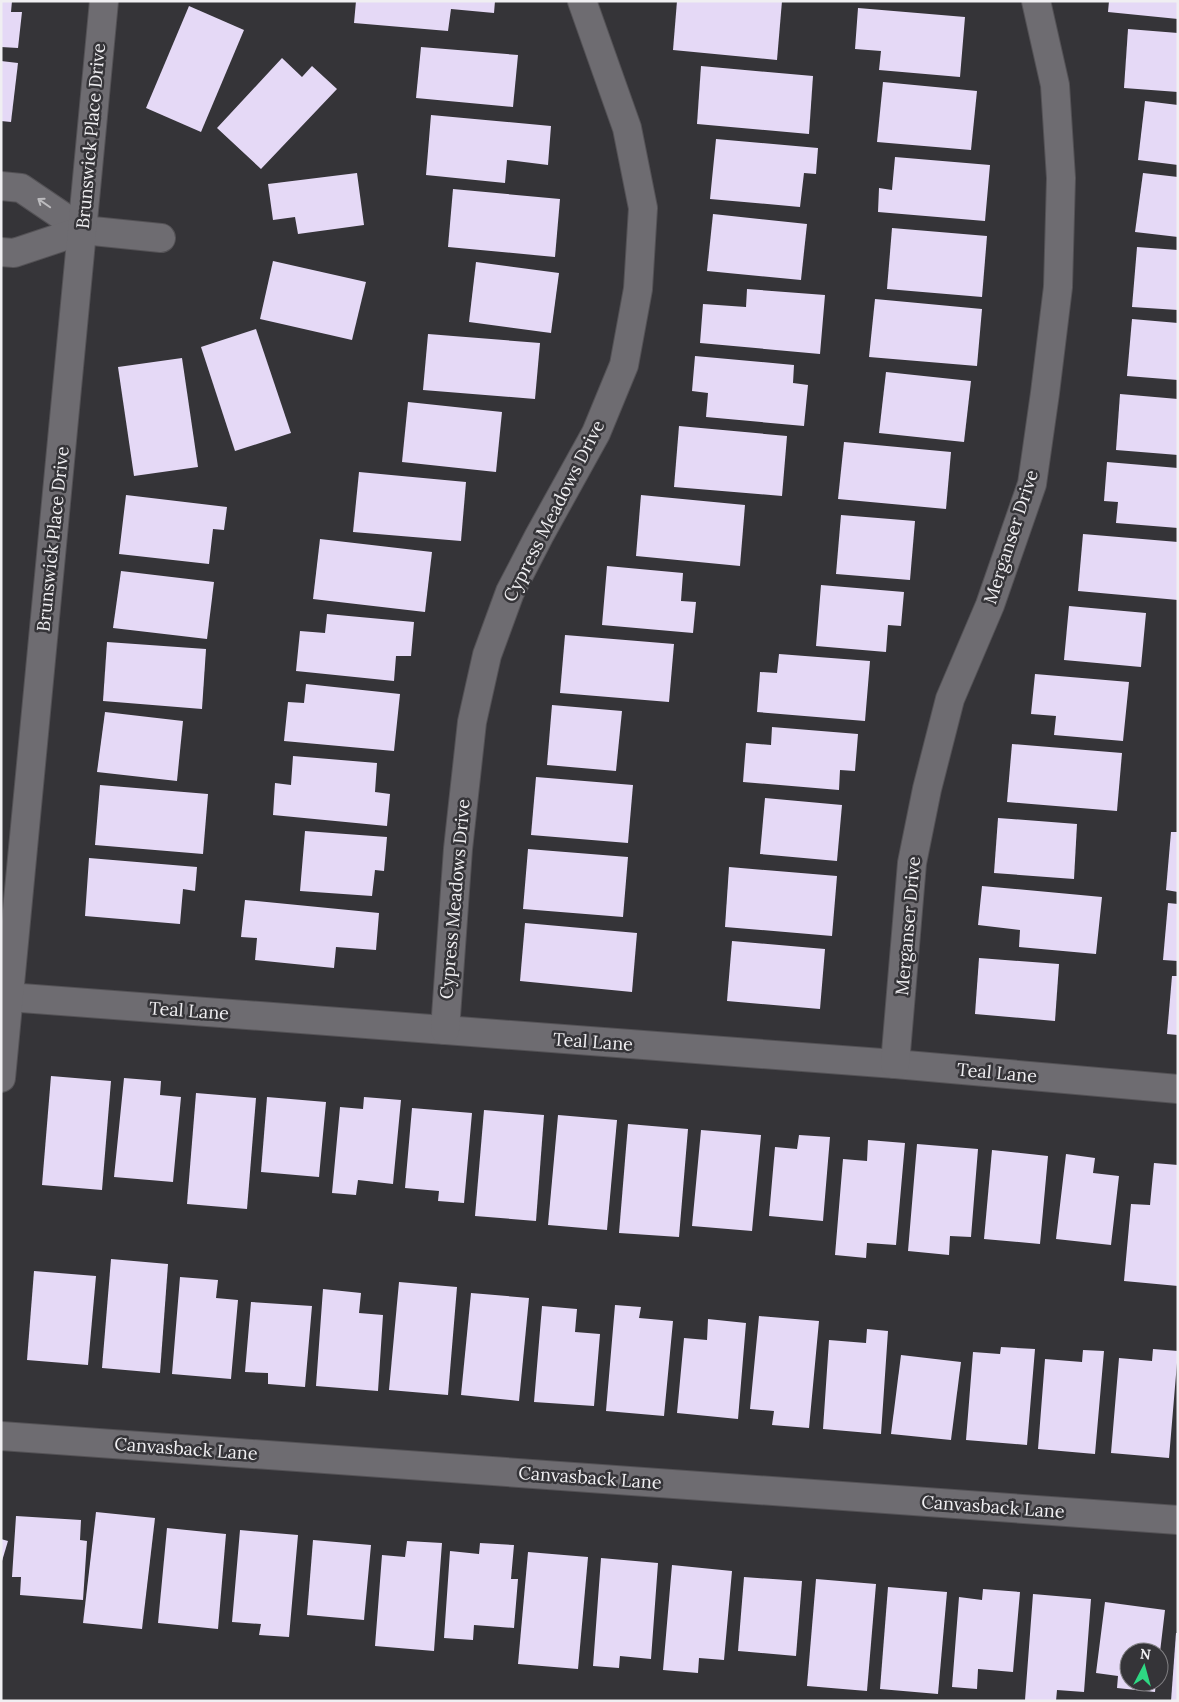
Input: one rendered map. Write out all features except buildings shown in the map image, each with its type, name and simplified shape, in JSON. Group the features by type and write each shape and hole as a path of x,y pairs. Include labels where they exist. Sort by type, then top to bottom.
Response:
{"street":[{"name":"Brunswick Place Drive","path":"1,1078 104,1"},
{"name":"Cypress Meadows Drive","path":"445,1030 461,820 472,722 487,655 510,592 596,433 624,365 638,289 643,208 627,128 582,1"},
{"name":"Merganser Drive","path":"895,1064 912,863 927,790 950,699 990,605 1032,484 1046,393 1058,286 1061,178 1055,85 1036,1"},
{"path":"1,186 21,188 83,230"},
{"path":"1,252 14,253 83,230 161,238"},
{"name":"Teal Lane","path":"8,997 895,1064 1178,1089"},
{"name":"Canvasback Lane","path":"1,1436 1178,1520"}]}
